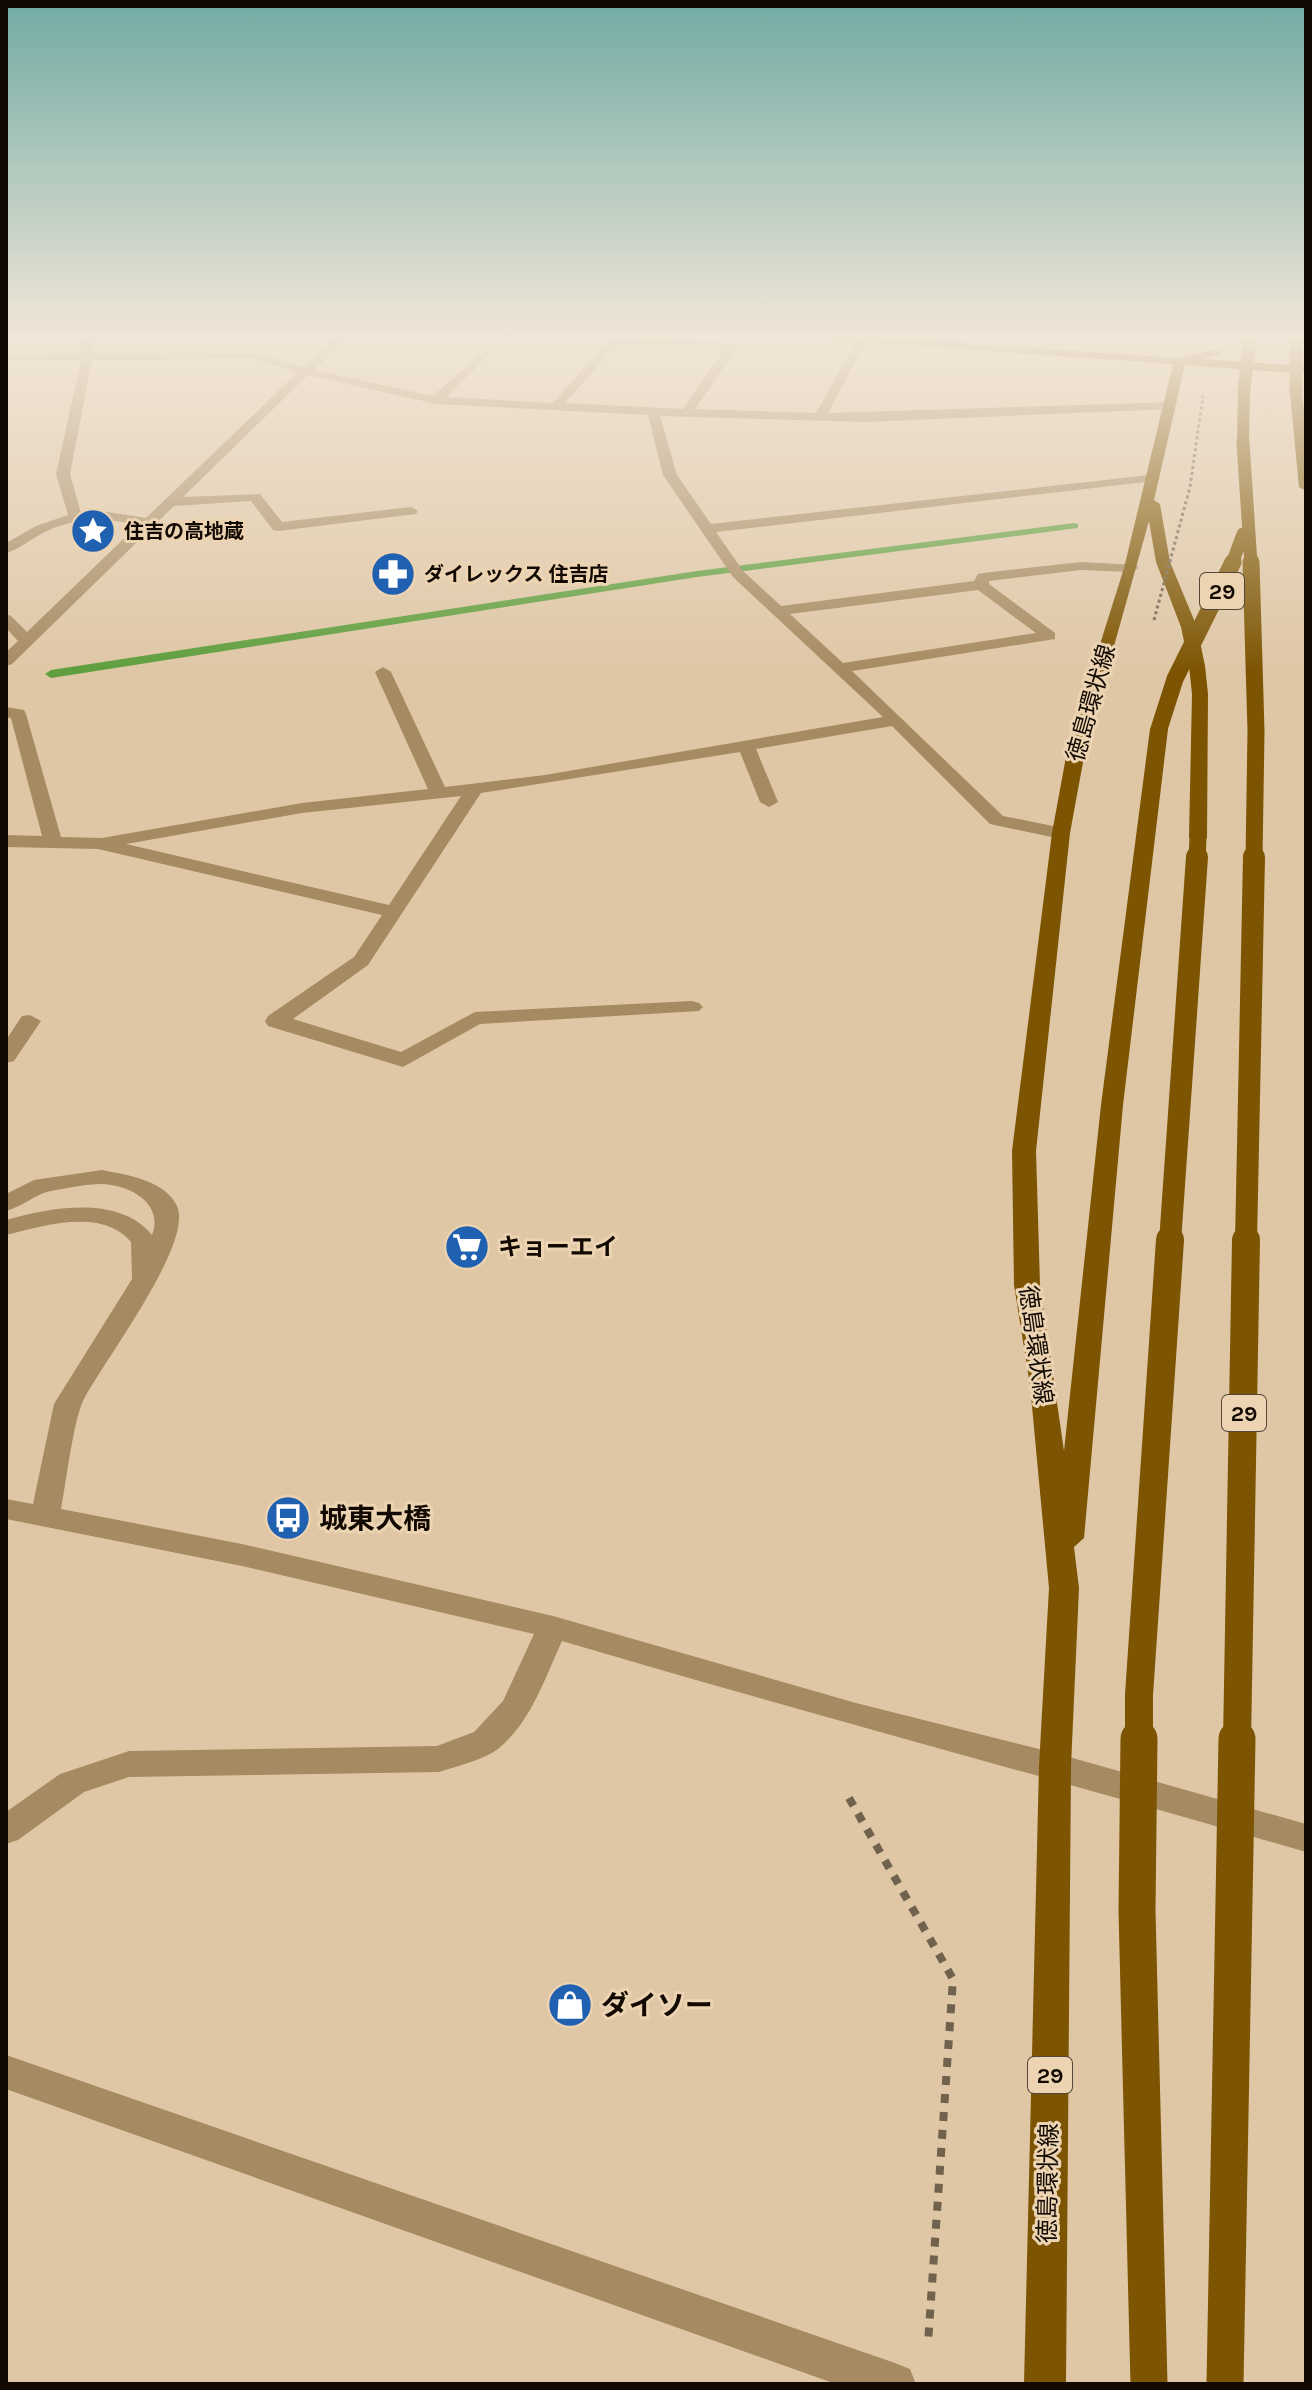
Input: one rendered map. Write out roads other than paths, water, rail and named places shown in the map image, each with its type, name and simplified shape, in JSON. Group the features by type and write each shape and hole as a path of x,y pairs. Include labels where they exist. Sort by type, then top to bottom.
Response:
{"main road":[{"name":"徳島環状線","path":"1045,2384 1055,1766 1064,1588 1043,1385 1027,1285 1024,1151 1061,833 1077,746 1131,568 1154,477 1158,449"},
{"name":"29","path":"1064,1588 1112,1105 1159,729 1168,694 1229,577 1236,556 1245,525 1243,449"},
{"name":"29","path":"1225,2384 1256,731 1253,601 1243,449"},
{"path":"1303,449 1306,487"},
{"path":"1149,2384 1137,1911 1139,1695 1198,838 1199,680 1189,627 1159,543 1153,505 1154,477"}],"street":[{"path":"69,449 63,474 75,517"},
{"path":"6,661 225,449"},
{"path":"663,449 670,475 705,529 735,570 776,611 896,720 997,820 1061,833"},
{"path":"705,529 1154,477"},
{"path":"171,502 255,497 278,527 411,511"},
{"path":"6,549 39,527 75,517 111,514 148,523"},
{"path":"981,585 983,577 1081,566 1131,568"},
{"path":"776,611 981,585 1049,636 839,668"},
{"path":"6,619 27,641"},
{"path":"383,672 439,793"},
{"path":"6,712 18,714 53,842"},
{"path":"6,841 98,843 302,808 439,793 747,747 896,720"},
{"path":"747,747 769,802"},
{"path":"475,788 361,961 276,1021 403,1060 475,1018 692,1007"},
{"path":"98,843 394,912"},
{"path":"6,1056 30,1021"},
{"path":"6,1204 42,1185 102,1177 127,1182 152,1193 165,1206 169,1222 151,1269 68,1404 45,1516"},
{"path":"6,1228 36,1219 73,1216 104,1218 130,1227 143,1241 143,1282"},
{"path":"6,1509 242,1555 553,1627 856,1715 1055,1766 1306,1838"},
{"path":"6,1830 72,1783 129,1764 439,1759 485,1741 515,1709 553,1627"},
{"path":"6,2072 895,2384"}],"waterway":[{"path":"51,674 697,574 1074,526"}],"place":[{"name":"住吉の高地蔵","path":"93,531"},
{"name":"ダイレックス 住吉店","path":"393,574"},
{"name":"キョーエイ","path":"467,1247"},
{"name":"城東大橋","path":"288,1518"},
{"name":"ダイソー","path":"570,2005"}]}
